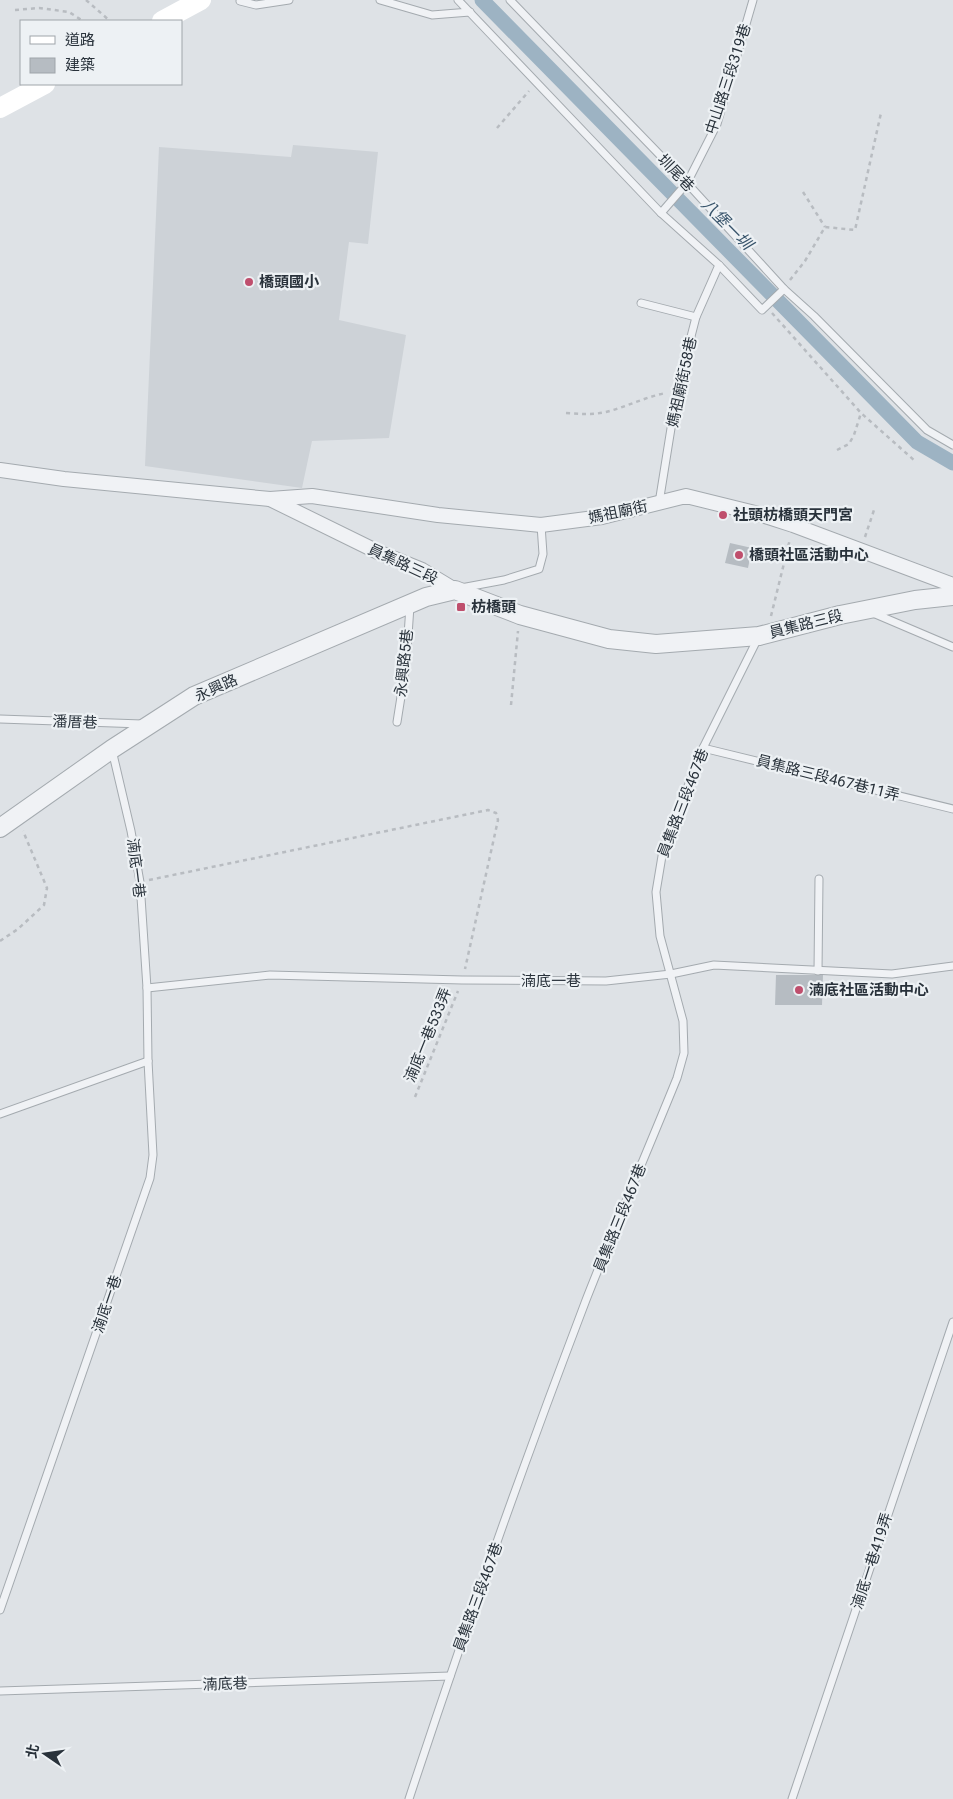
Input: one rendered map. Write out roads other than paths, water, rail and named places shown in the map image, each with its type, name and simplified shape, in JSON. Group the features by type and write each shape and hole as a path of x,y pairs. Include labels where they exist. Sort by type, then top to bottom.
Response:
{"main road":[{"path":"164,20 201,0"},
{"path":"0,108 43,85"}],"street":[{"name":"員集路三段","path":"0,470 270,499 380,553 422,570 454,590 520,615 609,639 656,644 759,636 865,610 915,600 953,596"},
{"name":"媽祖廟街","path":"270,499 312,496 438,515 541,525 602,517 686,496 759,514 793,525 953,585"},
{"name":"永興路","path":"0,828 194,696 426,597 454,590"}],"lane":[{"path":"240,1 256,5 289,0"},
{"path":"380,0 432,15 470,12"},
{"path":"458,0 661,212 719,265 762,310 784,289"},
{"name":"圳尾巷","path":"510,0 687,183 784,289 814,316 927,430 953,445"},
{"name":"中山路三段319巷","path":"661,212 687,183 718,124 753,0"},
{"name":"媽祖廟街58巷","path":"659,504 678,391 696,317 719,265"},
{"path":"641,303 696,317"},
{"path":"454,590 504,580 539,569 543,554 541,525"},
{"name":"永興路5巷","path":"397,722 406,665 410,604"},
{"path":"865,610 953,647"},
{"name":"員集路三段467巷","path":"409,1799 506,1518 587,1300 677,1078 684,1053 682,1021 660,936 656,892 663,850 703,748 759,636"},
{"name":"潘厝巷","path":"0,719 150,725"},
{"name":"員集路三段467巷11弄","path":"703,748 953,809"},
{"name":"湳底一巷","path":"0,1610 150,1178 153,1155 148,1061 147,988 140,882 131,831 112,750"},
{"path":"818,971 820,879"},
{"name":"湳底一巷","path":"147,988 270,975 462,980 606,981 671,974 714,966 892,974 953,966"},
{"path":"0,1114 148,1061"},
{"name":"湳底一巷419弄","path":"792,1799 953,1322"},
{"name":"湳底巷","path":"0,1691 450,1676"}],"waterway":[{"name":"八堡一圳","path":"482,0 917,442 953,463"}],"place":[{"name":"橋頭國小","path":"249,282"},
{"name":"社頭枋橋頭天門宮","path":"723,515"},
{"name":"橋頭社區活動中心","path":"739,555"},
{"name":"枋橋頭","path":"461,607"},
{"name":"湳底社區活動中心","path":"799,990"}]}
